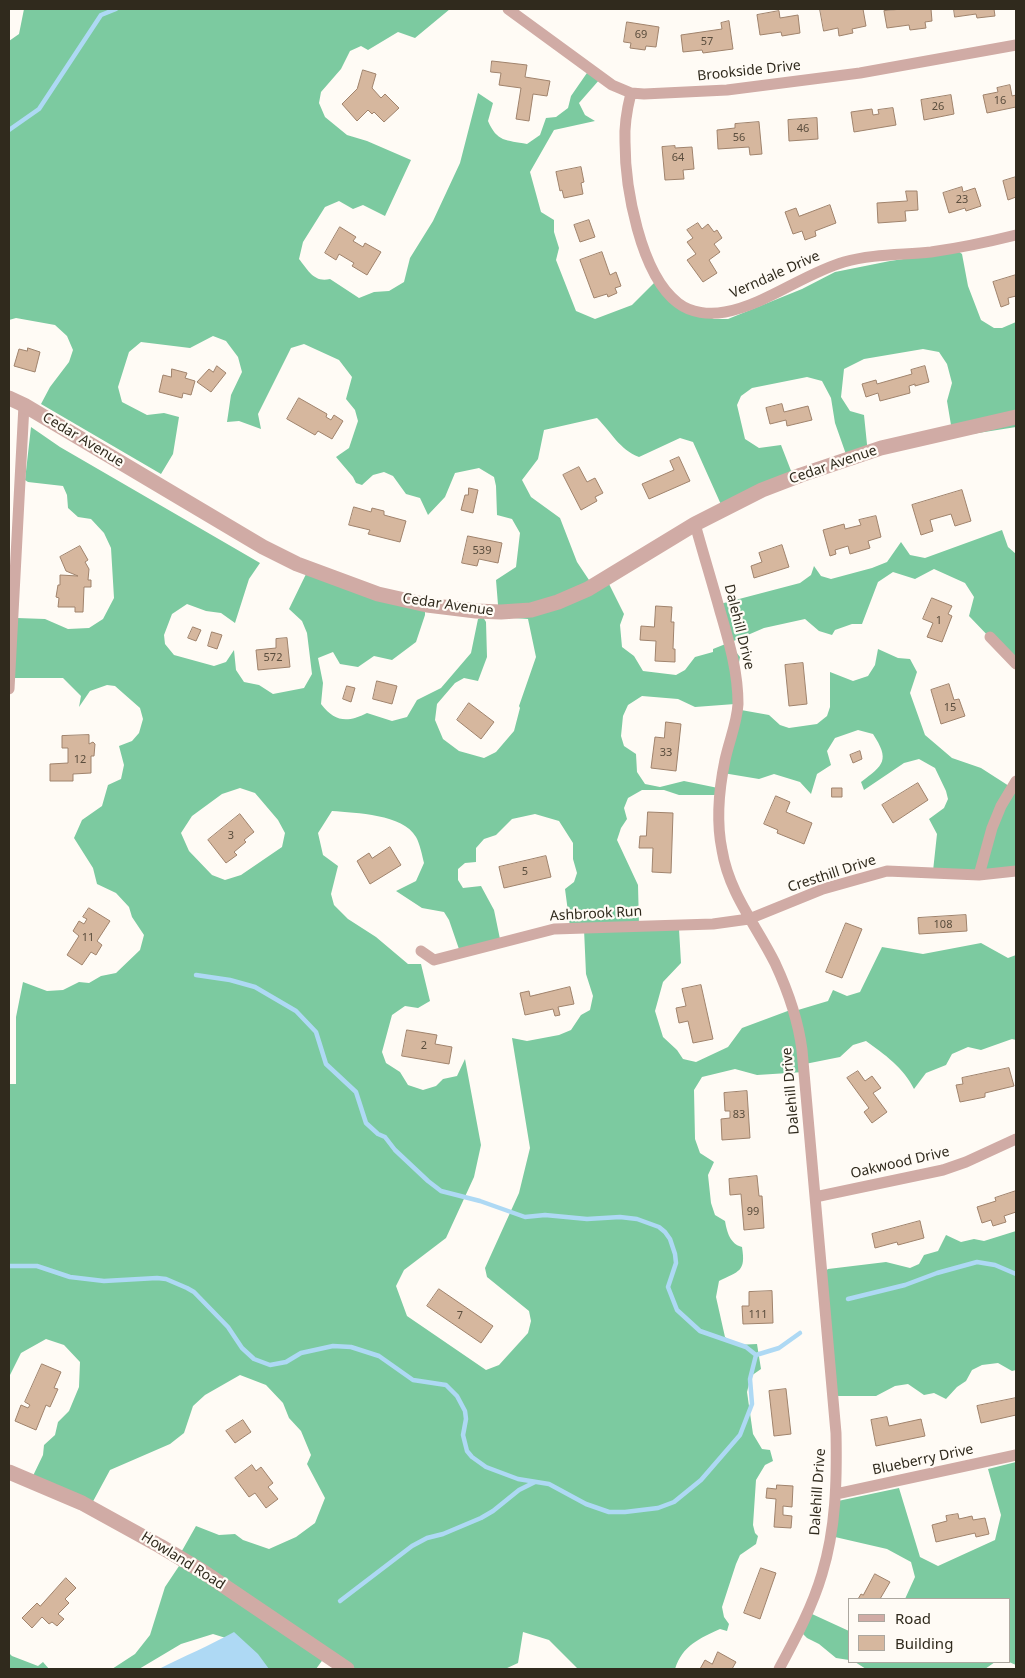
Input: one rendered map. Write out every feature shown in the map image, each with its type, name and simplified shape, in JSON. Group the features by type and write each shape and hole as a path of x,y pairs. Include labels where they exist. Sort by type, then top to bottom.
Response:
{"street":[{"name":"Brookside Drive","path":"508,9 612,85 631,93 644,94 727,90 860,73 1016,45"},
{"name":"Verndale Drive","path":"631,93 626,115 626,167 638,230 657,279 667,293 679,304 694,311 707,314 726,312 750,304 844,262 860,258 939,250 1016,235"},
{"name":"Cedar Avenue","path":"9,398 24,405 263,547 297,564 378,594 427,605 501,612 530,610 558,602 588,589 695,524 762,490 801,474 881,448 1016,417"},
{"path":"9,689 24,405"},
{"name":"Dalehill Drive","path":"695,524 733,654 737,678 738,707 720,792 719,829 721,850 732,887 774,962 799,1026 836,1433 836,1494 830,1543 822,1576 811,1605 779,1669"},
{"path":"990,638 1016,664"},
{"path":"979,875 992,828 1001,806 1016,781"},
{"name":"Cresthill Drive","path":"749,919 823,890 888,871 979,875 1016,871"},
{"name":"Ashbrook Run","path":"421,951 434,960 554,929 713,924 749,919"},
{"name":"Oakwood Drive","path":"815,1197 943,1170 966,1162 1016,1139"},
{"name":"Blueberry Drive","path":"836,1494 1016,1455"},
{"name":"Howland Road","path":"9,1472 82,1503 160,1546 202,1571 347,1669"}],"green space":[{"path":"24,9 450,9 415,38 398,32 368,50 361,46 350,51 341,69 321,92 319,103 325,117 347,135 367,141 411,160 385,216 363,205 353,209 339,201 325,207 303,242 299,259 312,275 324,280 330,279 359,298 374,292 389,291 404,282 410,258 433,221 460,163 478,93 493,103 488,121 495,133 508,141 527,144 540,135 546,118 556,117 568,108 571,96 589,70 600,79 579,103 585,115 595,121 554,130 530,172 541,212 554,220 554,232 559,248 556,260 576,311 595,319 632,305 657,280 671,298 714,319 728,319 802,289 835,272 890,261 958,251 962,254 968,286 981,320 994,328 1002,328 1016,322 1016,427 953,437 947,401 952,383 947,364 939,352 923,349 864,359 844,369 841,397 850,411 864,415 868,454 848,460 835,423 831,398 822,381 807,377 752,388 741,396 737,405 745,439 759,448 781,445 795,481 723,509 693,442 680,438 639,457 626,450 597,418 544,430 538,459 522,480 531,497 560,518 577,562 595,589 609,584 624,614 620,625 622,647 634,656 643,671 676,675 685,670 695,657 713,652 713,649 728,643 720,604 800,583 811,575 814,566 821,576 831,579 887,562 901,542 910,555 925,558 1002,530 1008,547 1016,554 1016,665 969,616 974,597 965,583 934,569 915,579 893,572 878,582 862,624 852,624 835,630 832,635 819,631 805,619 764,628 729,643 740,657 736,678 735,704 695,707 678,699 642,696 628,705 623,716 621,736 624,746 636,754 637,772 645,784 660,787 684,781 718,788 718,795 679,795 664,790 642,790 628,798 624,808 627,819 621,828 617,840 638,885 639,925 679,929 681,963 663,982 655,1011 663,1037 677,1050 683,1059 696,1062 728,1047 742,1028 793,1009 798,1010 828,1001 833,990 847,996 860,992 882,947 923,954 981,943 1008,958 1016,955 1016,1040 1012,1039 981,1050 968,1047 952,1054 946,1065 926,1073 914,1089 899,1068 866,1041 853,1045 840,1057 805,1064 804,1072 757,1075 735,1069 702,1077 694,1090 695,1139 700,1153 714,1162 708,1175 711,1203 715,1215 725,1221 732,1240 742,1247 743,1255 740,1270 719,1281 716,1297 725,1337 736,1345 757,1344 761,1369 751,1376 747,1392 753,1434 762,1449 770,1450 773,1461 765,1465 756,1480 753,1525 758,1536 756,1544 740,1555 736,1564 722,1607 724,1617 729,1624 727,1631 720,1629 687,1648 675,1669 578,1669 549,1640 523,1632 518,1663 505,1669 345,1669 324,1658 316,1669 258,1669 229,1639 213,1634 181,1644 139,1669 112,1669 135,1654 150,1635 165,1587 181,1563 179,1556 196,1526 219,1535 235,1534 243,1540 269,1549 296,1537 315,1523 325,1498 307,1464 311,1455 301,1431 289,1418 283,1403 266,1385 240,1375 205,1395 193,1406 184,1433 170,1444 110,1470 90,1507 31,1480 43,1455 44,1445 55,1435 58,1422 69,1411 79,1387 80,1362 64,1345 46,1339 21,1353 9,1377 9,1084 16,1084 16,1017 23,982 47,991 63,990 79,982 89,983 101,976 116,973 140,950 144,935 132,917 129,907 116,893 97,884 93,868 74,838 82,820 102,806 108,785 121,779 124,765 119,746 132,741 139,733 143,719 140,708 115,686 107,685 90,691 79,707 81,696 63,678 14,678 17,618 45,619 68,629 89,628 103,619 114,598 111,548 104,533 91,519 78,517 68,508 67,495 63,486 28,482 25,480 31,427 60,447 260,563 249,579 235,623 221,613 206,611 187,604 172,614 164,635 165,644 174,655 214,666 226,662 234,650 236,670 244,682 259,685 273,694 304,688 312,674 307,633 302,621 289,609 307,572 425,609 425,615 416,642 392,660 374,656 358,667 340,664 333,652 318,658 323,683 321,704 326,710 342,719 353,718 367,713 392,721 407,717 417,700 441,688 471,653 478,619 483,617 486,622 487,657 478,681 464,678 455,683 437,704 435,720 443,739 459,751 484,758 496,752 514,731 519,706 536,657 528,619 499,617 496,580 516,567 520,533 512,519 497,515 494,477 479,468 455,473 445,497 428,515 420,498 406,494 393,476 384,472 373,475 362,485 356,483 336,457 349,448 358,421 355,410 346,399 352,377 339,360 304,344 291,348 258,414 261,429 239,421 227,422 231,395 242,372 238,357 226,341 213,336 190,348 141,342 129,352 118,387 122,402 147,415 164,413 179,417 173,454 161,474 41,404 50,387 69,362 73,350 67,336 55,325 16,318 9,320 9,41 19,34","holes":["240,788 255,793 278,820 285,833 282,847 241,875 225,880 212,875 189,851 181,833 192,816 222,794","332,811 378,816 390,819 410,829 416,837 424,863 416,881 396,891 422,908 444,912 449,920 460,952 500,939 494,910 481,886 463,888 458,880 458,869 465,863 476,862 476,848 484,839 496,835 512,819 535,814 559,821 573,843 573,859 577,873 574,882 565,889 570,927 584,929 586,974 593,996 590,1010 581,1015 571,1030 559,1035 527,1041 512,1038 530,1148 519,1193 485,1268 487,1277 529,1311 531,1321 528,1333 499,1365 486,1370 407,1316 396,1286 404,1270 446,1238 474,1177 481,1145 465,1059 457,1076 443,1079 436,1086 423,1090 408,1085 400,1072 386,1063 382,1052 392,1015 405,1006 418,1008 430,1001 421,964 408,964 376,937 348,919 334,905 331,894 338,866 323,855 318,833"]},
{"path":"878,649 898,658 910,659 917,672 910,693 925,735 952,758 981,768 1009,786 1016,777 1016,870 933,871 937,834 929,819 944,808 948,799 946,791 935,768 919,759 904,763 864,790 861,782 875,771 883,756 882,750 873,734 858,730 835,738 827,751 831,765 817,774 811,794 800,782 774,774 759,779 723,773 741,710 769,715 780,725 789,728 817,724 827,716 830,707 830,672 853,681 868,676 875,665"},
{"path":"1016,1231 1016,1370 1012,1371 998,1363 982,1365 972,1370 966,1381 957,1387 946,1399 934,1393 924,1395 908,1384 895,1386 876,1396 837,1396 824,1272 828,1269 886,1262 910,1268 919,1264 924,1255 938,1251 946,1235 961,1242 974,1239 984,1241"},
{"path":"1016,1462 1016,1665 1010,1662 1010,1598 905,1598 915,1577 911,1562 887,1549 835,1537 838,1501 899,1488 920,1557 938,1566 995,1540 1001,1515 988,1469"},
{"path":"812,1614 848,1631 848,1660 836,1658 803,1634"},
{"path":"9,1653 12,1656 38,1666 43,1662 49,1669 9,1669"},
{"path":"857,1663 994,1663 985,1669 866,1669"}],"water":[{"path":"234,1632 258,1654 269,1669 159,1669 215,1642"}],"building":[{"path":"820,9 863,9 866,26 852,29 853,33 839,36 838,28 824,31"},
{"path":"931,9 932,21 925,22 926,28 910,30 909,25 887,28 884,11"},
{"path":"954,9 994,9 995,16 977,18 976,14 955,17"},
{"path":"779,11 780,18 798,15 800,33 782,36 781,32 760,35 757,15"},
{"path":"729,21 733,49 703,53 702,50 683,52 681,35 722,29 721,23"},
{"path":"627,22 659,27 656,47 646,46 645,50 630,48 631,43 624,42"},
{"path":"492,61 527,65 525,77 550,81 547,96 533,94 529,121 516,119 521,88 499,85 501,73 491,72"},
{"path":"363,70 376,74 372,88 381,98 385,94 399,108 384,122 374,112 372,114 368,110 357,121 342,104 357,89"},
{"path":"1010,85 1012,96 1016,95 1016,107 987,113 983,95 998,92 997,88"},
{"path":"951,95 954,114 924,120 921,100"},
{"path":"893,108 896,125 854,132 851,112 872,109 873,115 879,114 878,110"},
{"path":"817,118 818,139 789,141 788,120"},
{"path":"759,122 762,154 750,155 749,147 718,149 717,130 735,128 735,124"},
{"path":"675,146 675,148 692,147 694,169 683,170 684,179 665,180 662,147"},
{"path":"581,167 584,182 581,183 583,194 564,198 562,190 560,191 556,172"},
{"path":"1016,177 1016,197 1008,200 1003,181"},
{"path":"962,187 963,192 975,188 981,206 966,211 965,208 949,213 943,193"},
{"path":"906,191 917,191 918,210 905,211 906,221 878,223 877,203 907,201"},
{"path":"830,205 836,223 815,231 816,236 805,240 802,231 793,234 785,212 796,208 799,216"},
{"path":"589,220 595,237 580,242 574,225"},
{"path":"698,223 702,229 708,224 714,232 717,230 722,238 714,244 720,252 709,260 717,273 703,282 687,260 696,254 687,242 693,238 687,230"},
{"path":"340,227 356,237 353,241 363,247 365,243 381,252 367,275 352,266 354,263 339,254 336,260 325,253"},
{"path":"602,252 610,275 616,272 621,286 615,288 617,293 608,297 607,294 594,298 580,260"},
{"path":"1016,275 1016,296 1008,298 1009,304 1001,307 993,282"},
{"path":"28,348 40,352 35,372 14,366 19,349 27,351"},
{"path":"217,366 226,373 211,392 197,382 209,369 213,372"},
{"path":"925,366 929,382 909,386 910,393 880,401 878,393 866,397 862,384 876,380 877,384 912,374 911,370"},
{"path":"172,369 187,373 185,378 195,381 191,395 183,393 182,398 159,392 163,375 171,377"},
{"path":"299,398 327,414 326,417 331,420 334,415 343,421 332,439 318,431 315,435 287,419"},
{"path":"782,404 784,412 808,406 812,420 787,426 786,420 770,424 766,408"},
{"path":"679,457 690,481 649,499 642,484 674,470 670,461"},
{"path":"579,467 587,482 595,478 603,493 595,497 597,501 581,510 563,475"},
{"path":"469,488 478,490 473,513 461,510"},
{"path":"962,490 971,521 955,526 951,514 930,520 933,531 921,535 912,505"},
{"path":"354,507 371,512 372,508 384,511 384,515 406,521 400,542 368,534 370,530 349,525"},
{"path":"876,516 881,537 868,541 870,548 850,554 848,546 835,550 836,554 830,556 823,530 844,524 845,529 861,525 859,520"},
{"path":"468,536 502,543 498,563 479,559 477,566 462,563"},
{"path":"782,545 789,567 754,578 751,566 762,562 759,553"},
{"path":"80,546 88,560 85,562 89,569 88,580 91,580 91,587 84,587 83,612 75,612 75,607 58,607 59,598 56,597 58,585 60,585 60,575 78,576 66,571 60,557"},
{"path":"932,598 952,606 948,614 952,616 942,642 927,637 933,623 923,619"},
{"path":"656,606 672,607 671,622 674,622 673,649 675,649 675,662 655,661 656,641 640,640 641,626 654,627"},
{"path":"193,627 201,630 196,641 188,638"},
{"path":"212,632 222,635 217,649 208,646"},
{"path":"287,638 290,667 258,670 256,650 276,648 276,639"},
{"path":"803,663 807,704 789,706 785,665"},
{"path":"377,681 397,686 392,704 373,699"},
{"path":"949,684 954,700 959,699 965,716 941,724 931,690"},
{"path":"347,686 355,688 351,702 343,699"},
{"path":"469,703 494,722 481,739 457,720"},
{"path":"666,722 681,724 676,771 651,768 655,737 664,738"},
{"path":"89,735 89,744 93,742 95,744 94,756 91,756 91,773 73,774 73,781 50,781 50,764 68,763 68,748 62,748 62,736"},
{"path":"860,751 862,759 853,763 850,755"},
{"path":"918,783 928,800 893,823 882,805"},
{"path":"832,788 842,788 842,797 832,797"},
{"path":"776,796 790,802 786,812 812,823 804,844 777,833 778,830 764,824"},
{"path":"648,812 673,813 671,873 652,872 653,848 639,848 640,836 646,836"},
{"path":"240,814 254,832 234,852 237,855 226,863 208,840"},
{"path":"390,847 401,865 370,884 357,861 369,853 372,858"},
{"path":"546,856 551,877 504,888 499,867"},
{"path":"89,908 110,921 97,941 102,945 96,955 91,952 82,965 67,955 79,936 73,931 79,921 84,924 87,919 83,917"},
{"path":"966,915 967,931 919,934 918,918"},
{"path":"846,923 862,929 842,978 826,972"},
{"path":"701,985 713,1039 693,1043 688,1021 679,1023 676,1008 686,1006 682,989"},
{"path":"570,987 574,1004 558,1007 560,1015 555,1016 553,1009 525,1015 520,993 529,991 530,996"},
{"path":"407,1030 437,1035 435,1044 452,1047 449,1064 402,1056"},
{"path":"1009,1068 1014,1086 985,1093 985,1097 960,1102 956,1085 963,1084 962,1078"},
{"path":"858,1071 865,1081 872,1076 881,1088 873,1093 887,1112 872,1123 864,1112 869,1108 847,1078"},
{"path":"747,1091 750,1138 722,1140 721,1119 730,1118 730,1111 725,1111 724,1093"},
{"path":"757,1176 759,1196 762,1196 764,1228 744,1230 741,1194 730,1195 729,1179"},
{"path":"1016,1191 1016,1212 1004,1216 1006,1222 993,1226 991,1220 982,1223 977,1207 996,1201 995,1198"},
{"path":"920,1221 924,1238 898,1245 897,1242 875,1248 872,1234"},
{"path":"439,1289 493,1326 481,1343 427,1306"},
{"path":"772,1291 773,1323 743,1324 742,1306 749,1306 749,1292"},
{"path":"42,1364 61,1372 54,1388 58,1389 50,1407 46,1405 36,1430 15,1421 21,1405 28,1408 30,1405 25,1402"},
{"path":"786,1389 791,1434 774,1436 769,1391"},
{"path":"1016,1398 1016,1415 981,1423 977,1406"},
{"path":"887,1417 889,1426 921,1419 925,1436 876,1446 871,1420"},
{"path":"243,1420 251,1432 235,1443 226,1431"},
{"path":"252,1465 256,1471 261,1467 273,1483 268,1487 278,1499 266,1508 255,1493 249,1497 235,1478"},
{"path":"777,1485 793,1486 792,1507 783,1506 783,1515 792,1516 791,1528 774,1527 776,1499 766,1498 767,1488 776,1489"},
{"path":"958,1514 959,1519 972,1516 973,1520 985,1518 989,1534 976,1537 975,1533 936,1542 932,1525 947,1521 946,1516"},
{"path":"761,1568 776,1573 760,1619 744,1613"},
{"path":"875,1574 890,1582 881,1598 859,1598 861,1594 863,1595"},
{"path":"66,1578 76,1588 65,1599 69,1603 58,1614 64,1619 57,1626 52,1622 49,1624 42,1617 32,1628 22,1618 37,1603 40,1606"},
{"path":"718,1652 736,1662 732,1669 700,1669 705,1660 712,1664"}],"waterway":[{"path":"9,130 39,109 101,15 116,9"},
{"path":"196,975 230,980 255,987 296,1011 316,1032 326,1064 356,1092 366,1123 378,1134 385,1137 395,1150 441,1191 480,1201 525,1217 545,1215 587,1219 620,1217 637,1219 659,1227 670,1239 675,1254 676,1263 668,1287 677,1310 700,1331 746,1347 756,1355"},
{"path":"848,1299 905,1285 937,1273 977,1262 995,1265 1016,1274"},
{"path":"9,1266 37,1266 70,1277 104,1281 166,1279 194,1292 228,1327 242,1348 254,1359 270,1365 286,1362 301,1353 333,1346 351,1347 379,1356 413,1380 446,1385 457,1396 465,1411 466,1419 463,1435 467,1451 486,1467 518,1479 549,1484 586,1504 609,1512 658,1508 674,1502 701,1480 740,1435 752,1404 750,1379 756,1355 779,1348 800,1333"},
{"path":"340,1601 412,1546 427,1538 443,1534 481,1518 519,1490 535,1482"}]}
